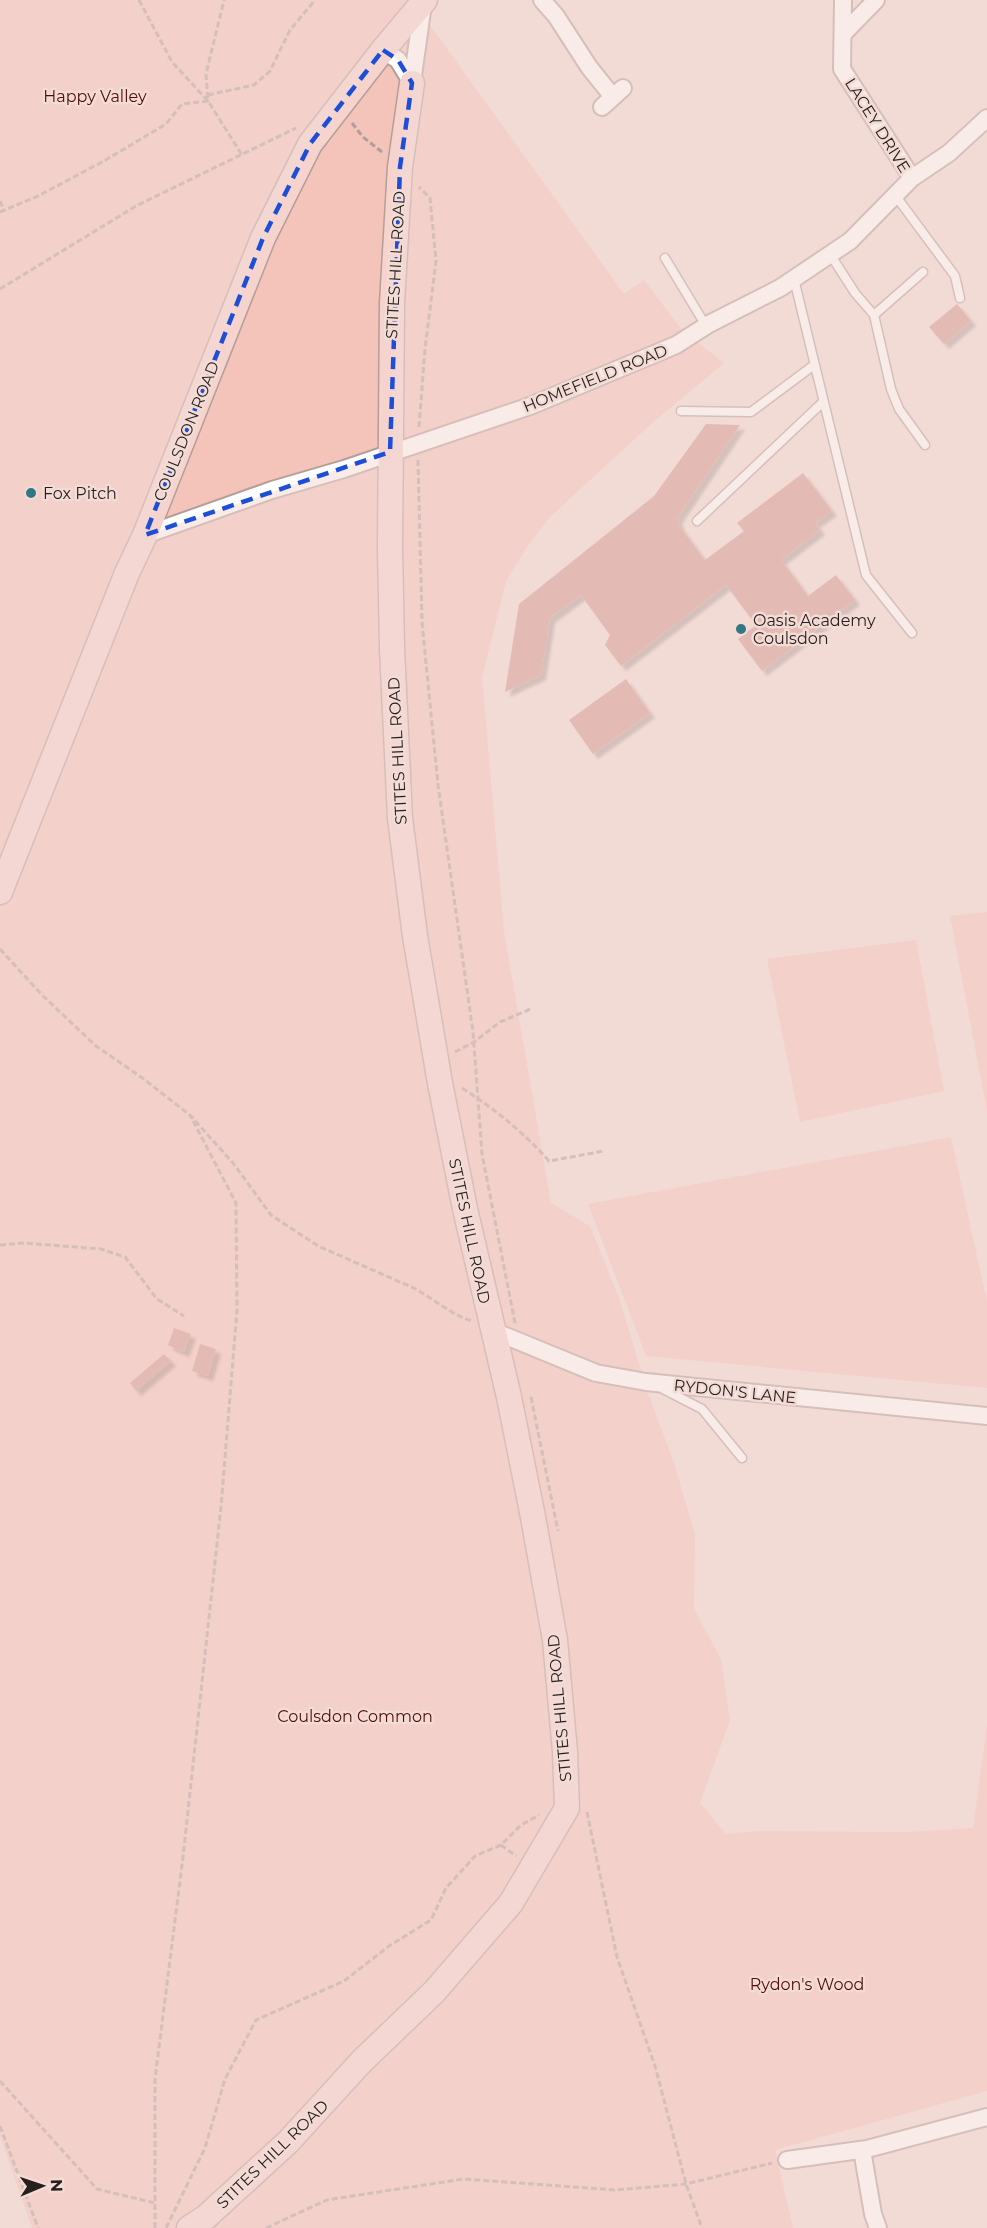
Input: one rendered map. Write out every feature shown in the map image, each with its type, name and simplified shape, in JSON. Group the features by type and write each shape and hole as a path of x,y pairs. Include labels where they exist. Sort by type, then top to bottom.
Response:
{"street":[{"path":"542,0 556,16 588,67 612,97"},
{"name":"LACEY DRIVE","path":"843,0 842,69 912,178"},
{"path":"843,34 876,0"},
{"name":"COULSDON ROAD","path":"0,892 263,238 310,144 383,50 424,2"},
{"name":"STITES HILL ROAD","path":"189,2228 206,2217 288,2142 362,2061 434,1992 511,1903 567,1808 565,1752 555,1640 509,1397 491,1330 440,1083 411,912 400,818 392,648 390,452 392,303 400,166 424,2"},
{"path":"383,50 398,60 412,83"},
{"name":"HOMEFIELD ROAD","path":"145,535 272,490 344,469 530,406 676,345 706,326 794,279 850,240 912,178 949,153 987,118"},
{"name":"RYDON'S LANE","path":"491,1330 596,1373 652,1383 987,1416"},
{"path":"787,2160 862,2150 987,2116"},
{"path":"862,2150 873,2214 878,2228"}],"lane":[{"path":"895,195 955,276 960,298"},
{"path":"830,254 855,293 874,315 891,389 899,409 925,445"},
{"path":"665,258 706,326"},
{"path":"874,315 923,272"},
{"path":"794,279 866,575 912,633"},
{"path":"681,411 751,412 814,365"},
{"path":"697,521 823,402"},
{"path":"652,1383 702,1409 742,1458"}],"path":[{"path":"139,0 172,62 208,101 242,155"},
{"path":"208,101 206,74 224,0"},
{"path":"207,95 254,85 270,71 290,30 315,0"},
{"path":"0,201 2,211 38,196 104,161 166,124 182,104 208,101"},
{"path":"340,106 363,136 400,166 430,198 436,261 425,349 418,443 423,634 438,785 474,1042 482,1154 519,1341"},
{"path":"0,289 127,211 299,126"},
{"path":"0,949 42,995 96,1046 190,1115 233,1163 271,1215 318,1246 416,1289 456,1314 491,1330"},
{"path":"435,1056 454,1052 474,1042 500,1022 533,1008"},
{"path":"440,1083 462,1088 503,1115 527,1136 549,1161 604,1151"},
{"path":"155,2228 155,2079 183,1857 218,1531 237,1310 236,1203 190,1115"},
{"path":"0,1245 24,1243 100,1249 125,1257 157,1299 184,1316"},
{"path":"531,1397 558,1535"},
{"path":"586,1808 617,1957 655,2066 686,2184 702,2228"},
{"path":"166,2228 205,2148 225,2079 256,2020 344,1981 389,1946 431,1920 446,1888 476,1856 501,1845 521,1825 545,1812"},
{"path":"0,2081 97,2188 155,2203"},
{"path":"0,2126 38,2228"},
{"path":"266,2228 327,2200 463,2179 616,2190 686,2184 787,2160"}],"highlighted area":[{"path":"383,50 398,60 412,83 400,167 390,452 145,535 263,238 310,144"}],"green space":[{"name":"Coulsdon Common","path":"0,0 414,0 624,294 644,280 682,330 724,363 650,425 550,517 527,547 506,581 482,677 504,931 551,1203 590,1226 619,1298 695,1534 694,1609 721,1659 730,1720 700,1803 726,1834 756,1831 906,1832 973,1828 987,1725 987,2091 775,2150 793,2228 32,2228 0,2136"},
{"path":"987,912 987,1111 950,916"},
{"path":"916,940 944,1091 800,1122 767,959"},
{"path":"951,1137 987,1302 987,1388 646,1356 588,1204"}],"building":[{"path":"957,304 971,321 944,344 929,327"},
{"path":"706,424 740,425 677,519 680,527 705,560 744,531 737,523 803,473 832,511 815,523 820,530 781,560 808,596 836,575 855,600 762,671 738,639 756,625 726,585 621,666 605,645 610,635 581,595 550,618 541,675 505,692 519,604 654,496"},
{"path":"626,679 650,713 593,754 569,720"},
{"path":"174,1328 191,1334 184,1352 168,1345"},
{"path":"200,1344 216,1349 208,1376 192,1371"},
{"path":"164,1354 171,1361 136,1391 130,1383"}],"place":[{"name":"Fox Pitch","path":"31,493"},
{"name":"Oasis Academy Coulsdon","path":"741,629"}],"park label":[{"name":"Happy Valley","path":"95,96"},
{"name":"Rydon's Wood","path":"807,1984"}]}
